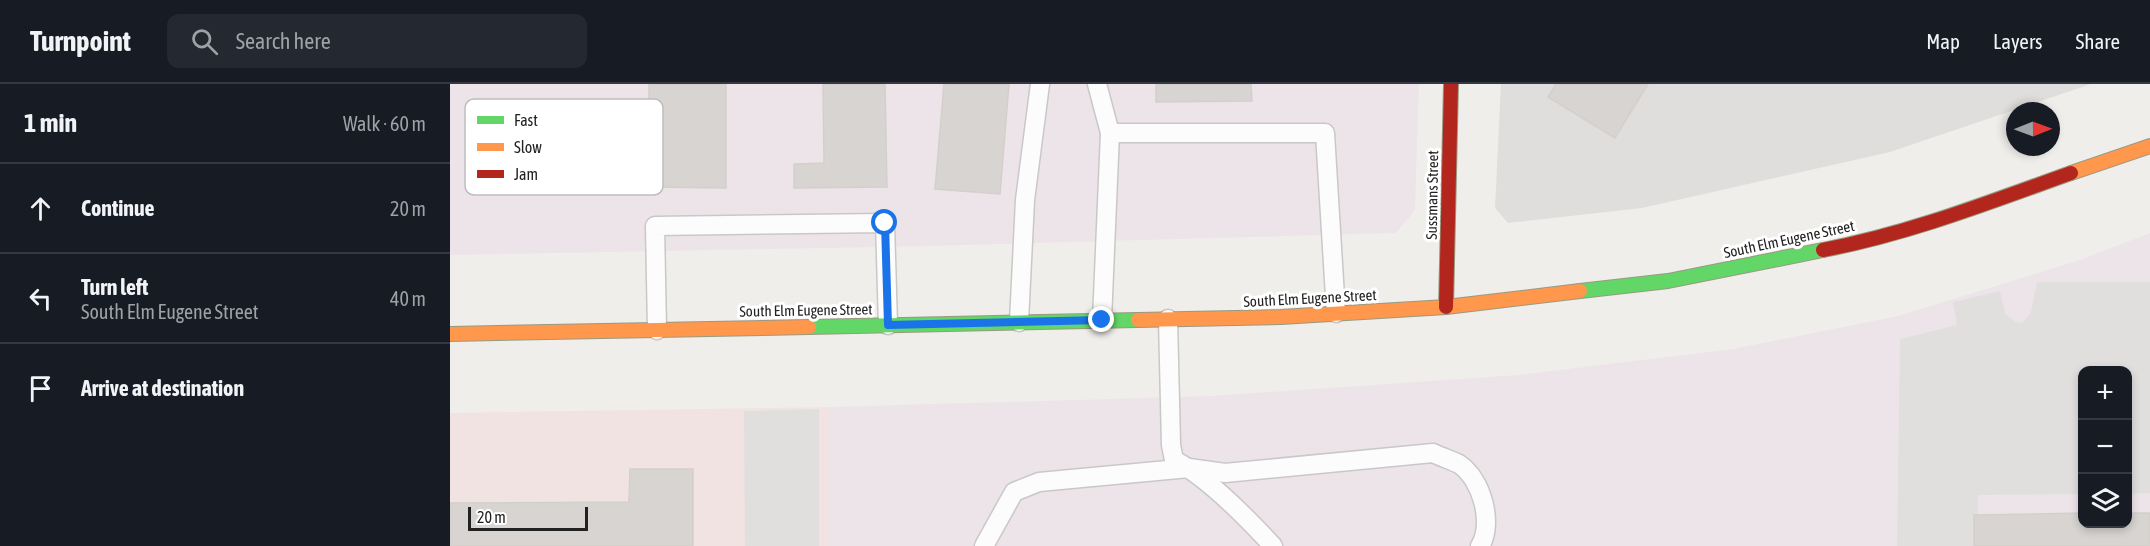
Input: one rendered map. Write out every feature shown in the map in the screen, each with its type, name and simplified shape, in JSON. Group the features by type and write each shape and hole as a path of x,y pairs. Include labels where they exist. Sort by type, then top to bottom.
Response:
{"main road":[{"name":"Sussmans Street","path":"1446,307 1451,84"},
{"name":"South Elm Eugene Street","path":"450,334 1168,319 1336,314 1446,307 1668,281 1845,246 1954,214 2150,146"}],"lane":[{"path":"1019,322 1024,200 1040,84"},
{"path":"1097,84 1110,133 1102,320"},
{"path":"1110,133 1325,133 1336,314"},
{"path":"657,330 655,226 885,223 888,325"},
{"path":"1168,319 1171,445 1174,460 1190,468 1273,546"},
{"path":"984,546 1014,492 1039,482 1190,468 1225,472 1433,453 1461,465 1478,486 1486,514 1485,538 1480,546"}],"shaded area":[{"path":"450,84 1419,84 1415,210 1396,233 930,246 450,255"},
{"path":"1501,84 2091,84 2038,102 2006,102 2006,113 1890,152 1642,208 1508,223 1495,208"},
{"path":"2150,233 2150,546 830,546 830,407 1211,396 1518,375 1733,349 1898,316 2080,260"},
{"path":"2037,282 2150,282 2150,493 2132,494 2132,366 2078,366 2078,494 1978,495 1978,546 1897,546 1900,339 1957,325 1953,302 2000,291 2005,313 2015,322 2022,323 2031,312"},
{"path":"830,407 830,546 450,546 450,413"},
{"path":"819,409 819,546 745,546 744,411"}],"building":[{"path":"649,84 726,84 726,188 663,187 663,99 649,99"},
{"path":"823,84 885,84 887,187 794,188 794,164 824,163"},
{"path":"944,84 1009,84 1000,194 935,189"},
{"path":"1156,84 1251,84 1252,101 1156,102"},
{"path":"1556,84 1648,84 1615,138 1548,97"},
{"path":"630,469 693,469 693,546 450,546 450,503 629,502"},
{"path":"2078,513 2078,528 2132,528 2132,513 2150,513 2150,546 1974,546 1974,515"}],"traffic: fast":[{"path":"1580,291 1668,281 1823,250"},
{"path":"809,327 1138,320"}],"traffic: slow":[{"path":"2071,173 2150,146"},
{"path":"1138,320 1281,317 1446,307 1580,291"},
{"path":"450,334 809,327"}],"traffic: jam":[{"path":"1446,307 1451,84"},
{"path":"1823,250 1917,226 2071,173"}],"route":[{"path":"885,223 888,325 1102,320"}]}
